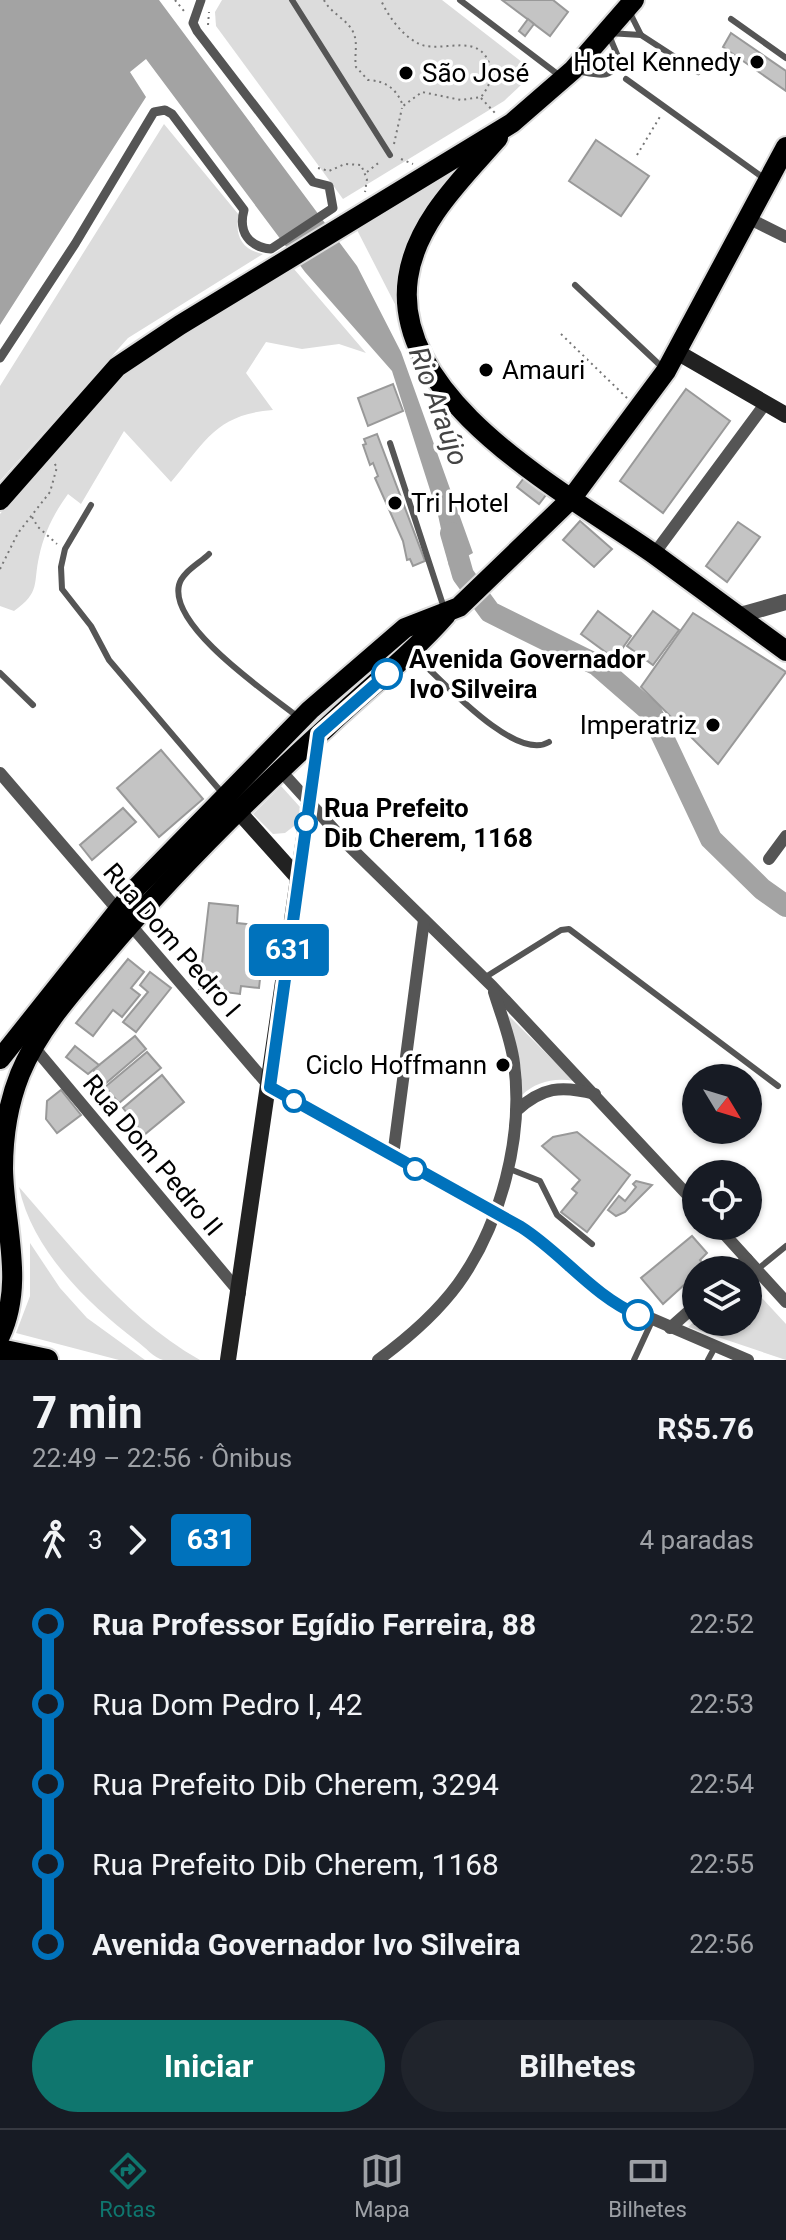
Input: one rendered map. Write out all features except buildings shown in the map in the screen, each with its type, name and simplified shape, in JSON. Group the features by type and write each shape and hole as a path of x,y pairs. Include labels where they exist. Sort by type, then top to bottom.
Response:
{"highway":[{"path":"0,1350 47,1360"}],"main road":[{"path":"0,500 117,367 276,256 503,118 568,74 631,4"},
{"path":"503,118 425,228 408,278 409,318 423,359 449,396 502,446 571,499 654,554 786,651"},
{"path":"232,804 280,770 411,653 571,499 666,371 786,147"},
{"path":"677,352 786,415"},
{"path":"0,1059 123,918 232,804 301,719 405,628 452,611"},
{"path":"228,1360 319,734"},
{"path":"232,804 299,879"},
{"path":"272,848 284,848 305,833"},
{"path":"0,1336 12,1298 13,1269 3,1170 7,1122 19,1076 33,1046 123,918"}],"street":[{"path":"201,0 193,23 313,182 329,186 338,216"},
{"path":"0,358 75,244 154,112 165,110 172,114 244,210 242,219 246,236 276,256"},
{"path":"748,218 786,237"},
{"path":"654,554 765,404"},
{"path":"737,616 786,602"},
{"path":"280,770 309,803 488,982 682,1189"},
{"name":"Rua Dom Pedro I","path":"0,773 270,1087 550,1246 613,1302 748,1360"},
{"path":"769,859 786,836"},
{"path":"393,1156 424,920"},
{"path":"378,1360 430,1317 471,1265 507,1168 516,1111 514,1062 488,982"},
{"name":"Rua Dom Pedro II","path":"33,1046 240,1293"},
{"path":"516,1111 531,1097 553,1088 595,1094"},
{"path":"730,1240 744,1256"},
{"path":"762,1276 786,1302"},
{"path":"670,1328 682,1317"}],"lane":[{"path":"292,0 390,155"},
{"path":"460,0 568,74 605,76 615,71 618,53 608,33"},
{"path":"631,4 634,26 641,35 698,72"},
{"path":"731,19 786,58"},
{"path":"608,33 641,35"},
{"path":"626,79 768,181"},
{"path":"575,285 666,371"},
{"path":"390,443 452,611"},
{"path":"91,505 65,549 61,567 62,589 91,626 109,660 232,804"},
{"path":"209,554 184,575 178,586 180,602 193,625 218,654 301,719"},
{"path":"411,653 463,703 493,725 526,746 541,747 549,742"},
{"path":"0,673 33,705"},
{"path":"488,982 561,930 569,929 778,1086"},
{"path":"507,1168 540,1181 557,1215 592,1244"},
{"path":"762,1266 786,1246"},
{"path":"634,1360 652,1321"},
{"path":"708,1360 715,1347"}],"path":[{"path":"175,0 193,23"},
{"path":"324,0 350,26 355,38 356,67 368,80 378,81 396,91 403,106"},
{"path":"364,196 366,173 390,155 403,106 422,92 461,100 481,97 490,85 491,67 486,56 476,48 463,44 435,48 414,41 386,12 381,0"},
{"path":"209,32 210,7"},
{"path":"481,97 503,118"},
{"path":"637,155 666,108"},
{"path":"390,155 413,164"},
{"path":"312,166 329,171 354,163 366,173"},
{"path":"561,334 639,410"},
{"path":"0,569 31,516 50,492 57,467 45,448"},
{"path":"31,516 38,527 65,549"}],"shaded area":[{"path":"0,0 159,0 357,266 401,352 473,553 449,566 438,515 392,371 305,272 146,59 130,72 146,97 0,325"},
{"path":"222,0 442,0 527,66 521,85 504,101 343,199 216,26 215,12"},
{"path":"164,124 239,215 241,240 250,249 263,254 128,338 0,481 0,386"},
{"path":"461,166 424,215 407,247 398,285 397,308 356,228"},
{"path":"294,269 366,353 339,344 302,349 266,342 246,373 273,410 238,417 213,432 171,482 124,431 81,504 68,494 54,516 28,598 14,611 0,606 0,514 74,426 122,376 161,346"},
{"path":"281,786 300,807 298,823 285,833 273,834 253,814"},
{"path":"502,1009 574,1081 546,1082 522,1095 517,1051"},
{"path":"19,1187 125,1304 149,1325 200,1360 160,1359 100,1311 49,1254 26,1210"},
{"path":"30,1243 60,1288 87,1318 145,1360 119,1360 16,1333 30,1296"},
{"path":"762,1298 786,1324 786,1360 715,1336 762,1336"}],"waterway":[{"name":"Rio Araújo","path":"451,533 463,575 490,612 597,665 651,712 711,839 762,889 786,906"}],"bus line":[{"name":"631","path":"387,674 319,734 270,1087 521,1227 550,1246 613,1302 638,1315"}],"place":[{"name":"Hotel Kennedy","path":"757,62"},
{"name":"São José","path":"406,73"},
{"name":"Amauri","path":"486,370"},
{"name":"Tri Hotel","path":"395,503"},
{"name":"Avenida Governador Ivo Silveira","path":"387,674"},
{"name":"Imperatriz","path":"713,725"},
{"name":"Rua Prefeito Dib Cherem, 1168","path":"306,823"},
{"name":"Ciclo Hoffmann","path":"503,1065"}]}
